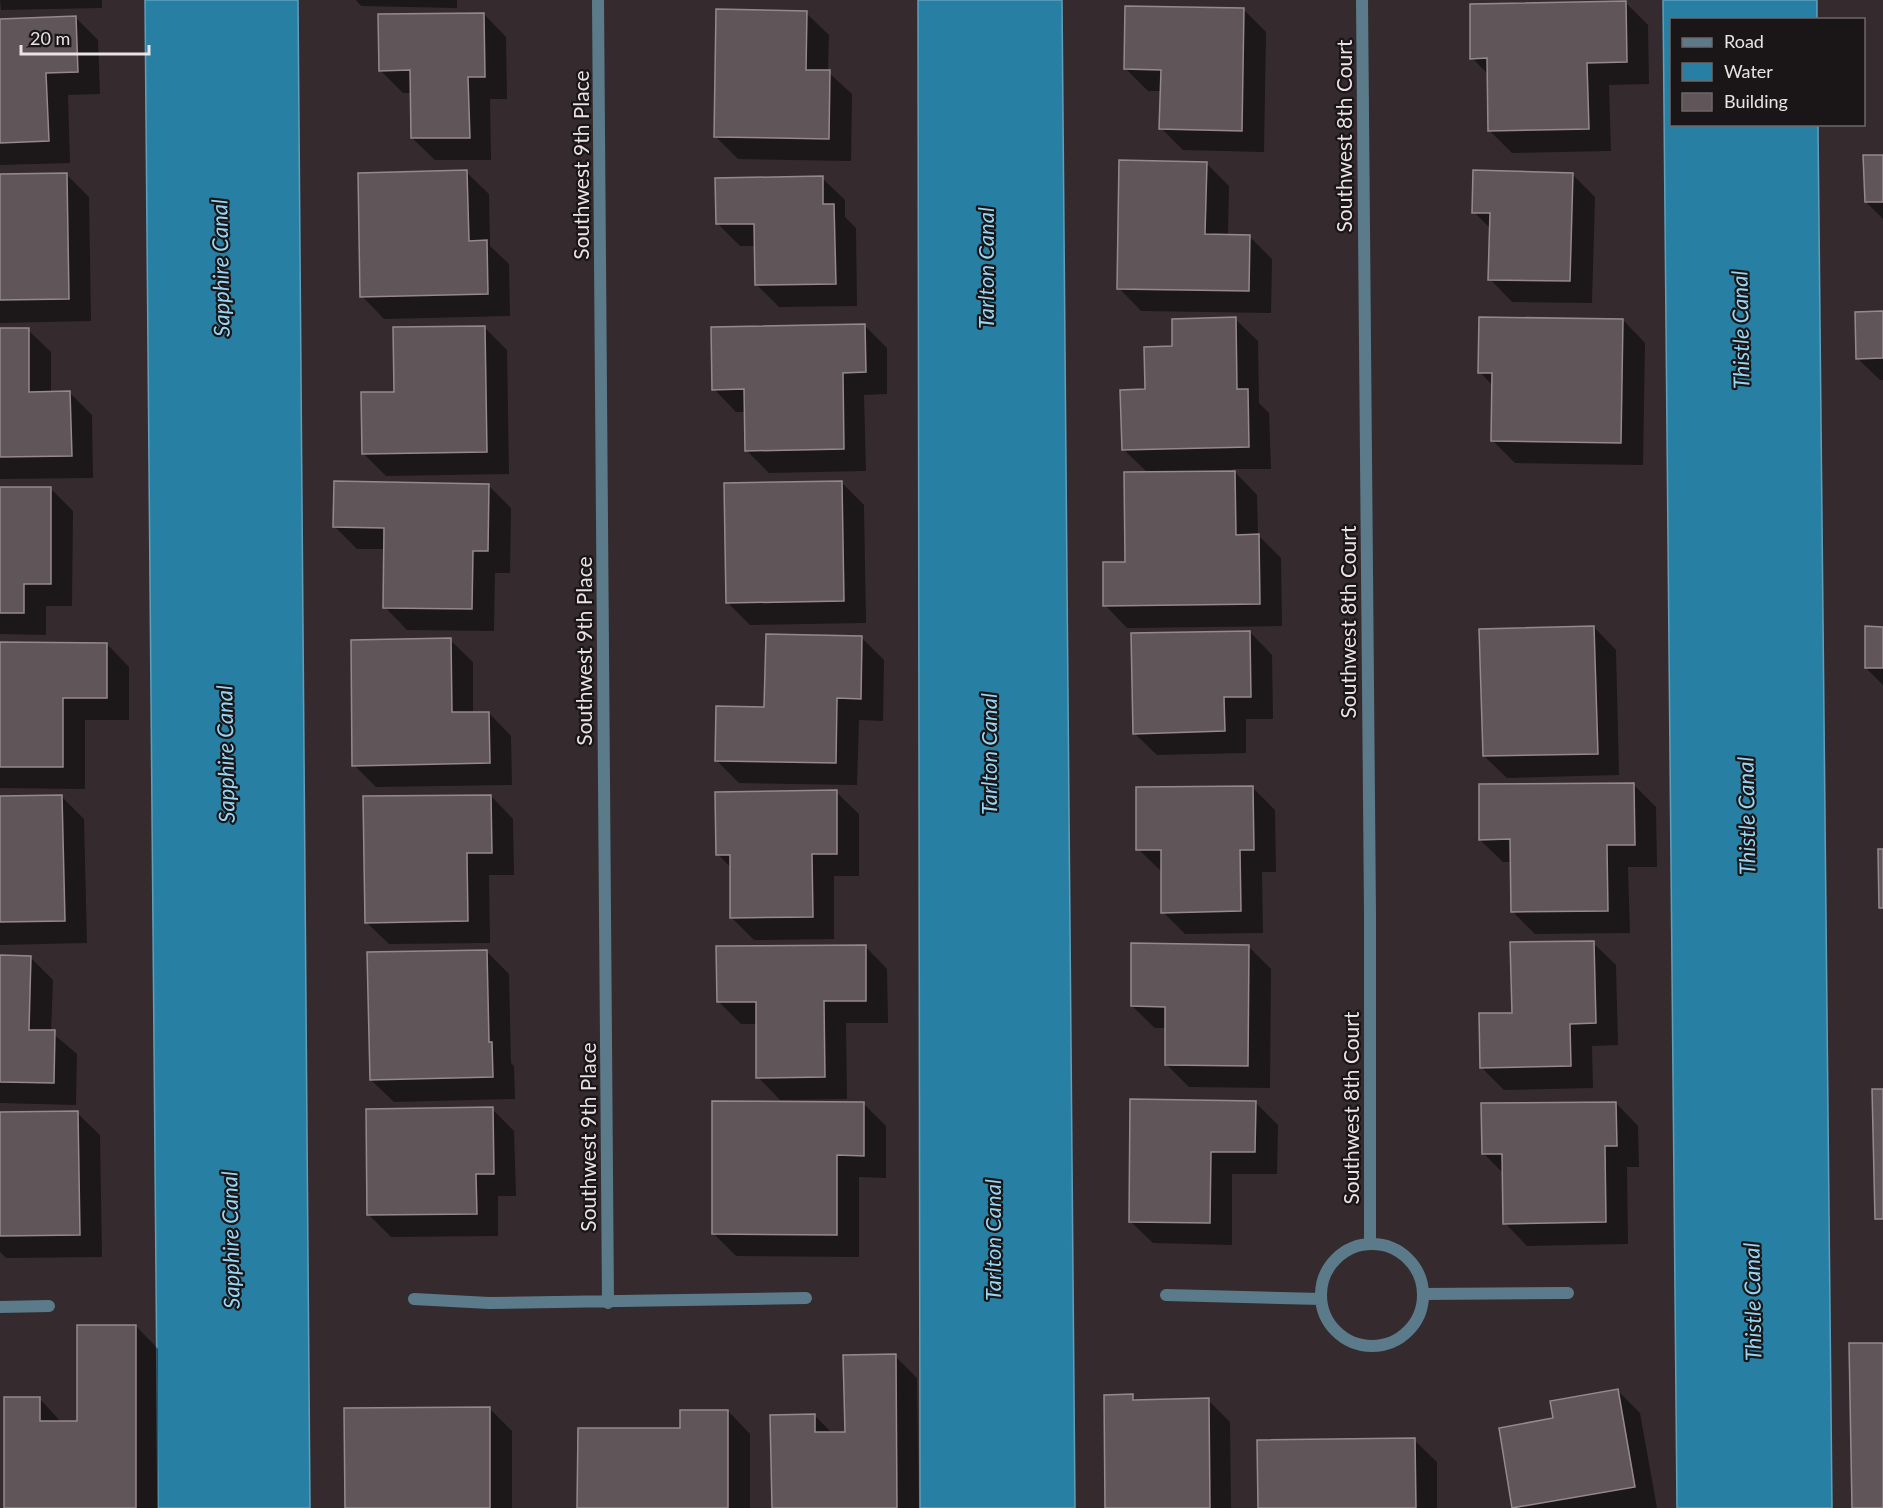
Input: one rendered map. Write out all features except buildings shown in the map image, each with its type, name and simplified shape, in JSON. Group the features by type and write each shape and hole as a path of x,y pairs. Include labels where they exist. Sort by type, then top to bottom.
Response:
{"street":[{"name":"Southwest 9th Place","path":"598,0 608,1302"},
{"name":"Southwest 8th Court","path":"1362,0 1370,913 1370,1244"},
{"path":"1370,1244 1386,1246 1401,1253 1412,1264 1420,1278 1423,1294 1421,1311 1412,1327 1400,1338 1383,1345 1366,1346 1342,1336 1326,1316 1321,1299 1322,1283 1329,1268 1340,1256 1354,1248 1370,1244"},
{"path":"1423,1294 1568,1293"},
{"path":"1166,1295 1321,1299"},
{"path":"414,1299 489,1303 806,1298"},
{"path":"0,1307 49,1306"}],"water":[{"name":"Sapphire Canal","path":"145,0 298,0 310,1508 158,1508"},
{"name":"Tarlton Canal","path":"918,0 1062,0 1075,1508 920,1508"},
{"name":"Thistle Canal","path":"1663,0 1817,0 1817,18 1670,18 1670,126 1818,126 1832,1508 1677,1508"}]}
